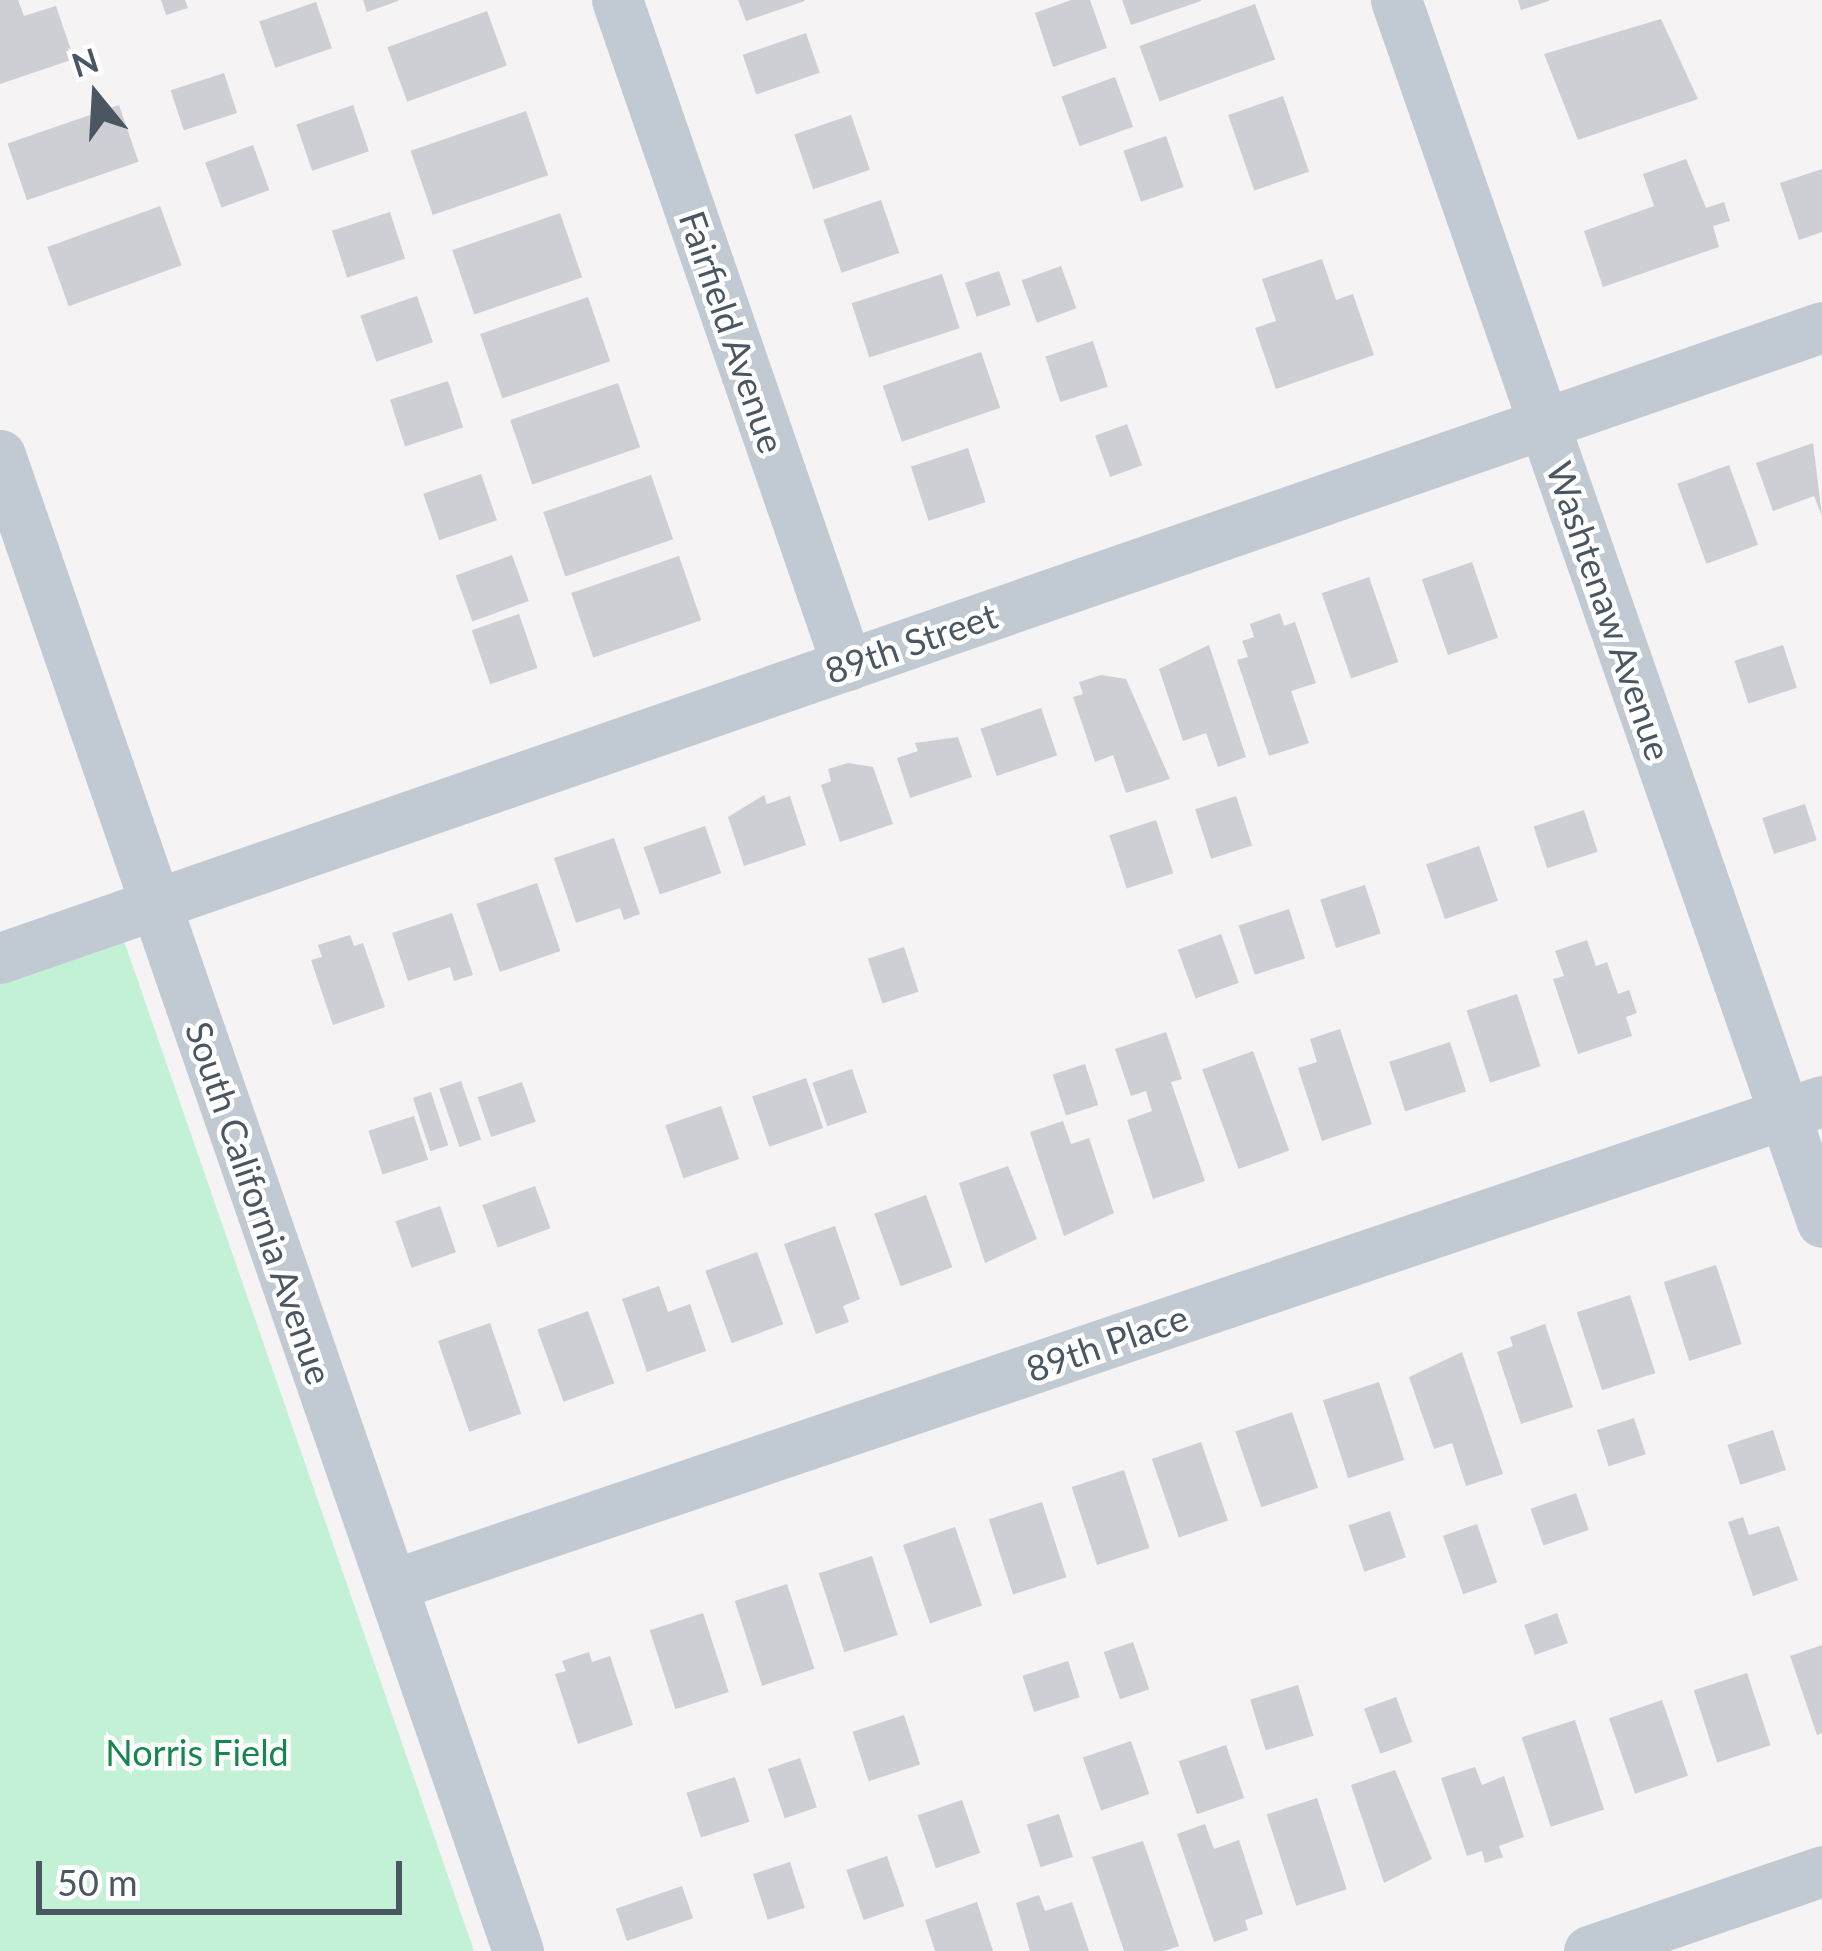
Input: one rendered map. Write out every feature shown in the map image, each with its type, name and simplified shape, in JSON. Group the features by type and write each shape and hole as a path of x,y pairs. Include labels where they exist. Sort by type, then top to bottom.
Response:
{"street":[{"name":"Fairfield Avenue","path":"617,0 847,665"},
{"name":"Washtenaw Avenue","path":"1396,0 1544,423 1803,1108 1822,1222"},
{"name":"89th Street","path":"0,958 1822,326"},
{"name":"South California Avenue","path":"0,455 518,1951"},
{"name":"89th Place","path":"392,1585 1803,1108"},
{"path":"1589,1951 1822,1871"}],"green space":[{"name":"Norris Field","path":"123,938 474,1951 0,1951 0,981"}],"building":[{"path":"0,0 18,0 24,16 56,6 74,59 0,84"},
{"path":"161,0 185,0 188,8 166,15"},
{"path":"363,0 398,0 398,1 367,12"},
{"path":"738,0 804,0 805,1 746,21"},
{"path":"1071,0 1090,0 1107,48 1053,67 1035,13"},
{"path":"1122,0 1201,0 1201,1 1131,25"},
{"path":"1518,0 1549,0 1549,1 1521,10"},
{"path":"316,2 332,48 275,68 259,22"},
{"path":"1255,4 1275,59 1160,102 1139,46"},
{"path":"487,11 507,66 407,102 387,47"},
{"path":"1661,19 1698,99 1578,140 1544,54"},
{"path":"806,33 820,73 756,95 743,55"},
{"path":"224,73 237,113 184,130 171,90"},
{"path":"1115,77 1133,127 1080,146 1061,96"},
{"path":"1283,96 1309,172 1254,191 1228,115"},
{"path":"119,105 139,162 27,200 7,143"},
{"path":"353,105 369,151 312,171 296,125"},
{"path":"526,111 548,175 433,215 411,151"},
{"path":"851,115 870,170 813,189 794,135"},
{"path":"1166,136 1184,187 1141,202 1123,151"},
{"path":"253,145 269,190 221,208 205,162"},
{"path":"1686,159 1706,208 1724,202 1730,221 1713,226 1719,247 1603,287 1584,231 1654,206 1643,174"},
{"path":"1822,169 1822,232 1799,240 1780,183"},
{"path":"881,200 899,253 842,273 823,220"},
{"path":"160,206 182,265 69,306 47,247"},
{"path":"390,212 405,259 347,277 332,231"},
{"path":"560,213 582,277 474,314 452,250"},
{"path":"1322,259 1336,300 1353,294 1374,355 1276,389 1255,328 1276,321 1262,279"},
{"path":"1061,266 1076,308 1037,323 1022,280"},
{"path":"999,271 1011,305 977,317 965,283"},
{"path":"942,274 960,328 869,358 852,303"},
{"path":"417,296 433,342 376,362 360,316"},
{"path":"588,297 610,361 502,398 480,334"},
{"path":"1093,341 1108,387 1060,402 1045,356"},
{"path":"981,352 1000,408 902,442 883,386"},
{"path":"448,381 463,428 405,446 390,400"},
{"path":"618,383 640,447 532,484 510,420"},
{"path":"1127,424 1142,465 1110,477 1095,436"},
{"path":"1813,443 1822,516 1814,496 1773,511 1756,463"},
{"path":"968,448 986,502 929,521 911,467"},
{"path":"1729,465 1758,545 1706,564 1677,484"},
{"path":"481,474 497,520 439,540 423,494"},
{"path":"651,475 673,539 565,576 543,512"},
{"path":"512,555 529,601 472,622 456,576"},
{"path":"679,556 701,620 593,657 571,593"},
{"path":"1472,562 1498,638 1448,655 1422,579"},
{"path":"1369,577 1398,662 1351,678 1322,593"},
{"path":"1280,613 1284,626 1295,622 1316,683 1291,691 1309,743 1269,756 1237,660 1248,657 1242,641 1254,637 1250,624"},
{"path":"519,614 538,668 490,684 472,630"},
{"path":"1209,645 1246,757 1218,767 1206,733 1183,741 1159,669"},
{"path":"1783,645 1797,688 1748,704 1734,661"},
{"path":"1101,675 1126,679 1170,779 1126,793 1113,755 1095,762 1073,697 1083,694 1079,682"},
{"path":"1041,708 1057,755 997,776 980,729"},
{"path":"958,737 972,777 910,798 897,758 918,751 915,743"},
{"path":"848,763 873,767 893,824 840,842 821,785 831,781 828,769"},
{"path":"764,795 767,804 790,796 806,845 744,866 728,817"},
{"path":"1236,796 1252,845 1211,859 1195,809"},
{"path":"1805,804 1817,840 1774,854 1762,818"},
{"path":"1584,810 1598,852 1547,868 1534,826"},
{"path":"1156,820 1173,873 1127,888 1109,835"},
{"path":"705,826 721,873 660,894 644,847"},
{"path":"614,838 640,914 624,920 620,908 576,923 554,858"},
{"path":"1479,846 1498,901 1445,919 1426,864"},
{"path":"537,883 560,951 500,972 476,904"},
{"path":"1365,885 1381,934 1336,948 1320,900"},
{"path":"1289,909 1305,958 1255,975 1239,925"},
{"path":"452,913 473,975 454,981 450,967 408,981 392,933"},
{"path":"1221,934 1239,983 1196,999 1178,950"},
{"path":"350,935 354,946 363,943 385,1007 333,1025 311,960 322,957 318,945"},
{"path":"1587,940 1596,966 1607,962 1618,994 1629,990 1637,1013 1626,1017 1632,1036 1578,1054 1553,979 1564,976 1555,951"},
{"path":"904,947 919,992 882,1003 868,959"},
{"path":"1517,994 1540,1066 1490,1083 1467,1010"},
{"path":"1340,1029 1372,1124 1322,1141 1298,1068 1317,1062 1310,1039"},
{"path":"1166,1032 1182,1079 1171,1082 1205,1181 1153,1199 1127,1120 1152,1111 1146,1091 1131,1096 1115,1049"},
{"path":"1450,1042 1466,1091 1405,1111 1389,1062"},
{"path":"1253,1051 1289,1151 1239,1169 1202,1069"},
{"path":"1085,1064 1098,1105 1066,1115 1053,1075"},
{"path":"852,1069 867,1112 827,1126 812,1083"},
{"path":"806,1078 823,1128 769,1147 752,1097"},
{"path":"461,1081 481,1140 459,1147 439,1088"},
{"path":"522,1082 536,1122 491,1137 478,1097"},
{"path":"431,1092 448,1145 430,1151 413,1098"},
{"path":"721,1106 739,1159 683,1178 665,1125"},
{"path":"414,1116 428,1160 383,1175 368,1131"},
{"path":"1063,1121 1071,1144 1089,1138 1114,1213 1064,1236 1030,1132"},
{"path":"1008,1166 1037,1239 985,1263 959,1183"},
{"path":"535,1186 550,1228 498,1247 482,1205"},
{"path":"926,1195 952,1267 901,1286 874,1214"},
{"path":"440,1206 456,1252 412,1268 396,1221"},
{"path":"835,1226 860,1299 843,1306 849,1322 816,1334 784,1244"},
{"path":"757,1252 783,1324 732,1343 705,1271"},
{"path":"1716,1265 1742,1344 1689,1361 1664,1282"},
{"path":"659,1286 668,1312 690,1304 706,1351 647,1372 622,1299"},
{"path":"1630,1295 1655,1373 1602,1390 1577,1312"},
{"path":"588,1311 614,1383 564,1402 537,1329"},
{"path":"490,1323 521,1414 469,1432 438,1341"},
{"path":"1545,1324 1573,1407 1521,1424 1497,1352 1513,1346 1510,1337"},
{"path":"1462,1352 1503,1474 1466,1486 1452,1443 1434,1449 1409,1377"},
{"path":"1379,1382 1404,1460 1348,1478 1323,1400"},
{"path":"1292,1412 1318,1488 1261,1507 1235,1432"},
{"path":"1634,1418 1646,1454 1609,1466 1597,1430"},
{"path":"1773,1430 1786,1470 1740,1485 1727,1445"},
{"path":"1201,1442 1228,1520 1179,1537 1152,1459"},
{"path":"1124,1470 1149,1548 1097,1565 1072,1487"},
{"path":"1576,1493 1589,1530 1543,1546 1531,1509"},
{"path":"1042,1502 1066,1577 1013,1594 989,1519"},
{"path":"1390,1511 1406,1557 1364,1572 1348,1525"},
{"path":"1743,1517 1749,1535 1779,1526 1798,1580 1753,1596 1728,1522"},
{"path":"1477,1524 1497,1583 1463,1594 1443,1536"},
{"path":"955,1527 982,1605 930,1623 903,1545"},
{"path":"872,1556 898,1635 844,1652 819,1573"},
{"path":"787,1584 815,1669 762,1686 735,1601"},
{"path":"703,1613 729,1692 675,1709 650,1630"},
{"path":"1557,1613 1568,1643 1535,1655 1524,1625"},
{"path":"1133,1642 1149,1689 1120,1699 1104,1652"},
{"path":"1822,1645 1822,1733 1817,1735 1790,1656"},
{"path":"589,1652 592,1662 610,1656 633,1725 578,1744 555,1674 566,1671 562,1661"},
{"path":"1068,1661 1080,1697 1034,1712 1022,1676"},
{"path":"1747,1673 1770,1745 1717,1763 1694,1690"},
{"path":"1298,1685 1313,1736 1266,1750 1250,1700"},
{"path":"1396,1697 1412,1742 1380,1754 1364,1709"},
{"path":"1662,1700 1688,1776 1635,1794 1609,1718"},
{"path":"904,1715 920,1764 869,1781 853,1732"},
{"path":"1575,1720 1604,1809 1551,1827 1522,1737"},
{"path":"1131,1741 1149,1794 1101,1811 1083,1758"},
{"path":"1226,1745 1244,1798 1197,1814 1179,1761"},
{"path":"800,1758 817,1807 785,1818 768,1769"},
{"path":"1475,1767 1482,1785 1504,1776 1524,1837 1499,1846 1503,1857 1485,1863 1482,1851 1467,1856 1441,1778"},
{"path":"1395,1770 1432,1859 1384,1883 1351,1785"},
{"path":"735,1777 750,1822 701,1837 686,1793"},
{"path":"1317,1798 1347,1889 1296,1906 1267,1814"},
{"path":"962,1800 980,1853 936,1868 918,1815"},
{"path":"1059,1814 1073,1857 1041,1867 1027,1825"},
{"path":"1205,1824 1214,1849 1239,1840 1263,1914 1245,1920 1248,1930 1214,1942 1177,1834"},
{"path":"1143,1841 1179,1946 1164,1951 1124,1951 1092,1857"},
{"path":"887,1856 904,1906 864,1920 846,1870"},
{"path":"790,1862 805,1908 768,1920 753,1874"},
{"path":"682,1886 693,1918 627,1941 616,1909"},
{"path":"1039,1895 1045,1911 1072,1902 1089,1951 1030,1951 1016,1903"},
{"path":"977,1902 993,1951 935,1951 925,1920"}]}
